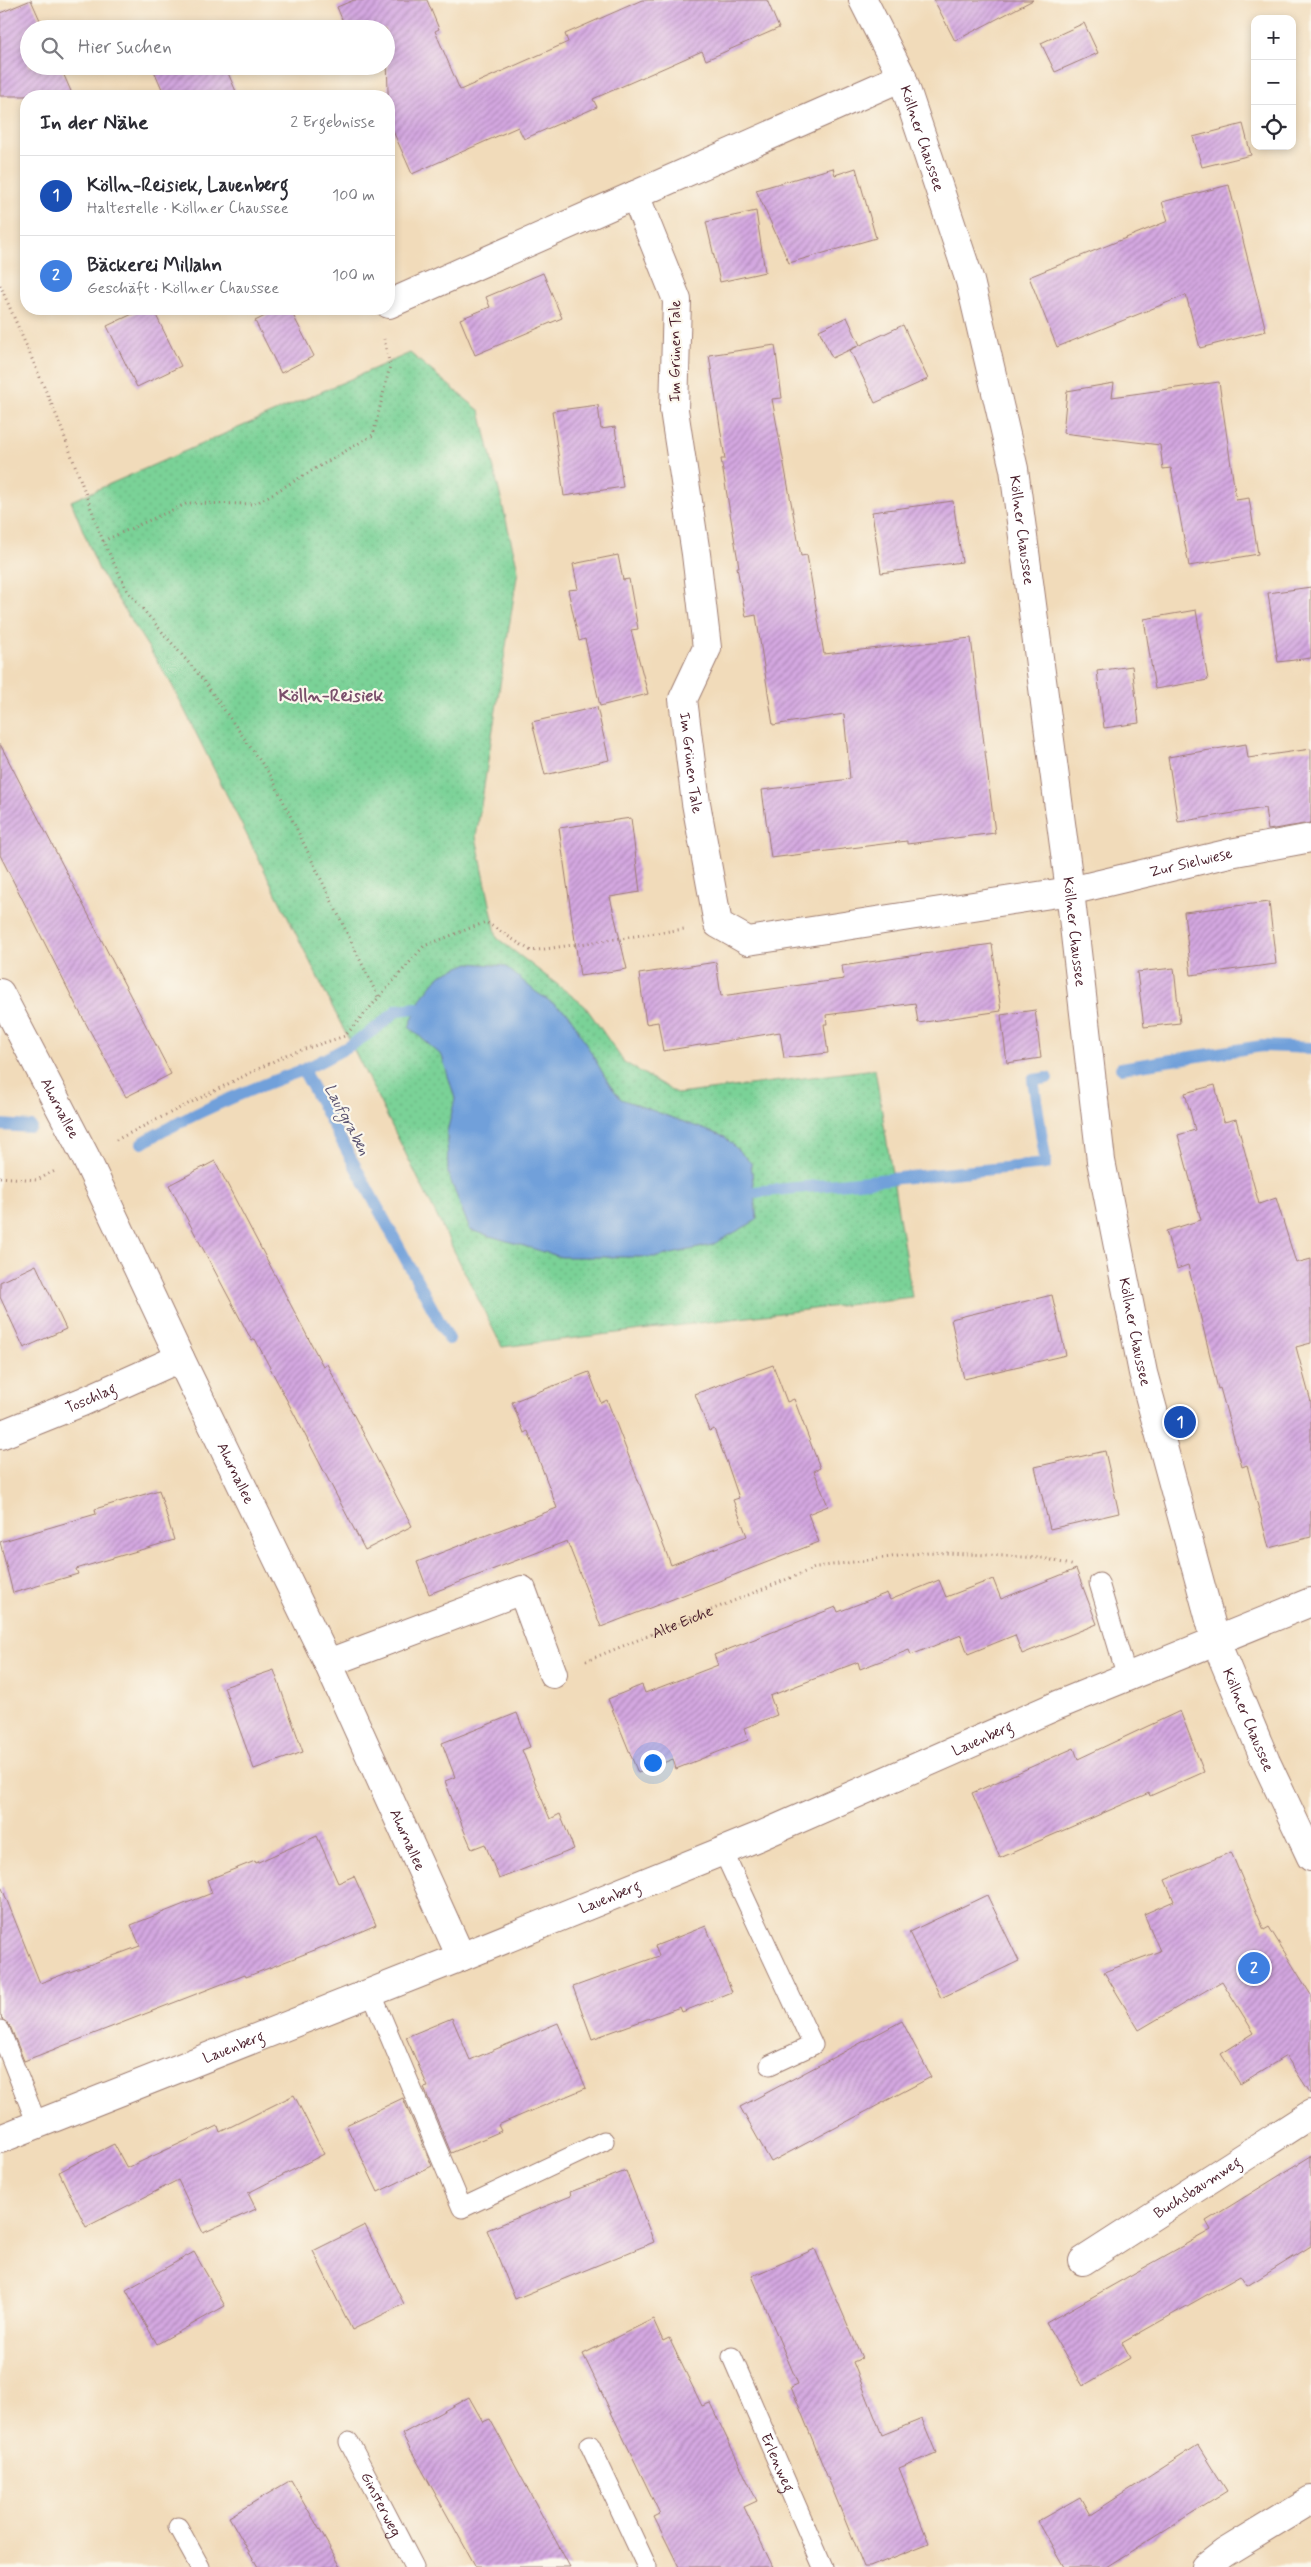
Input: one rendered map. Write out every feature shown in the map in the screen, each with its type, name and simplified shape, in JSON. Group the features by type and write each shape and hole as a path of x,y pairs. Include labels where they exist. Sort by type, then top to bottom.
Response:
{"street":[{"name":"Köllner Chaussee","path":"863,0 902,77 970,280 1014,469 1070,891 1101,1161 1142,1373 1216,1642 1266,1762 1311,1857"},
{"path":"395,301 902,77"},
{"name":"Im Grünen Tale","path":"635,195 677,300 674,410 696,554 707,648 684,699 696,803 718,924"},
{"name":"Zur Sielwiese","path":"1070,891 1230,853 1311,838"},
{"path":"718,924 748,941 1070,891"},
{"name":"Ahornallee","path":"0,993 85,1156 328,1664 461,1957"},
{"name":"Toschlag","path":"0,1434 82,1402 180,1358"},
{"path":"328,1664 522,1590 553,1674"},
{"name":"Lauenberg","path":"0,2138 461,1957 723,1851 1058,1705 1311,1602"},
{"name":"Buchsbaumweg","path":"1083,2261 1311,2114"},
{"path":"1206,2567 1224,2553 1311,2500"}],"lane":[{"path":"1099,1583 1127,1677"},
{"path":"723,1851 813,2045 770,2065"},
{"path":"371,1992 462,2208 604,2141"},
{"path":"0,2030 37,2124"},
{"name":"Erlenweg","path":"732,2357 823,2567"},
{"name":"Ginsterweg","path":"349,2442 414,2567"},
{"path":"590,2444 647,2567"},
{"path":"178,2528 200,2567"}],"path":[{"path":"0,285 58,419 103,541 128,592 200,676 271,776 378,997"},
{"path":"103,541 188,503 255,504 372,435 390,366 378,315"},
{"path":"0,1176 37,1180 286,1055 345,1036 424,946 486,922 531,951 718,924"},
{"name":"Alte Eiche","path":"553,1674 818,1567 928,1552 1043,1558 1080,1568 1099,1583"}],"green space":[{"path":"410,353 480,411 518,570 476,837 497,938 585,1006 624,1062 678,1094 875,1069 912,1297 502,1347 171,683 99,570 71,501"}],"water":[{"path":"469,963 505,966 536,992 569,1014 609,1084 621,1099 725,1137 751,1163 757,1220 712,1245 658,1257 561,1257 470,1230 448,1174 447,1132 455,1099 442,1056 409,1027 421,998 440,975"}],"building":[{"path":"31,0 40,20 20,20 20,75 64,75 70,90 20,90 20,96 0,96 0,13"},
{"path":"354,0 427,0 439,29 435,31 460,90 568,42 565,34 642,0 767,0 779,28 706,60 702,51 593,99 597,107 524,139 518,127 412,174 395,136 395,90 388,90 387,75 395,75 395,20 342,20 337,7"},
{"path":"934,0 1033,0 955,41"},
{"path":"1084,23 1098,53 1055,72 1041,43"},
{"path":"156,75 229,75 235,90 162,90"},
{"path":"1243,124 1251,155 1202,167 1193,137"},
{"path":"833,168 835,175 856,168 876,238 789,263 756,190"},
{"path":"1229,185 1266,331 1200,348 1186,295 1057,347 1029,277 1168,221 1162,202"},
{"path":"756,211 765,272 720,282 706,222"},
{"path":"543,273 562,318 475,355 460,319 490,307 486,297"},
{"path":"130,315 156,315 181,366 137,387 107,326"},
{"path":"267,315 293,315 314,356 281,373 255,321"},
{"path":"847,317 860,345 832,358 819,330"},
{"path":"903,325 928,379 875,403 850,350"},
{"path":"775,345 782,398 772,399 801,556 807,555 824,654 971,638 995,833 907,844 907,841 771,858 762,790 850,779 844,714 773,725 756,615 746,617 737,567 739,567 721,459 725,459 709,355"},
{"path":"1219,382 1236,500 1249,498 1258,554 1189,566 1171,468 1163,469 1160,445 1063,433 1067,391 1114,383 1112,397"},
{"path":"598,405 601,429 615,427 623,487 564,496 552,411"},
{"path":"953,501 962,562 881,573 872,512"},
{"path":"618,555 623,580 629,579 638,629 631,630 648,694 600,706 585,639 579,641 568,590 578,589 573,564"},
{"path":"1311,587 1311,658 1278,662 1268,593"},
{"path":"1196,610 1208,680 1155,689 1144,619"},
{"path":"1132,666 1139,723 1104,728 1097,671"},
{"path":"597,707 609,760 545,775 532,722"},
{"path":"0,744 171,1074 126,1097 78,1009 0,855"},
{"path":"1246,744 1248,758 1311,749 1311,823 1268,830 1265,808 1178,822 1168,757"},
{"path":"631,818 640,892 610,897 627,969 580,976 559,828"},
{"path":"1269,902 1276,964 1191,975 1184,912"},
{"path":"992,944 1001,1011 918,1023 915,1003 826,1015 827,1024 824,1024 828,1053 784,1058 780,1032 663,1051 658,1022 646,1024 639,974 716,962 721,996 844,979 842,966"},
{"path":"1174,968 1180,1023 1144,1027 1137,972"},
{"path":"1035,1010 1041,1058 1007,1063 1001,1015"},
{"path":"1215,1085 1224,1122 1236,1119 1259,1204 1276,1198 1296,1263 1311,1259 1311,1343 1296,1347 1311,1402 1311,1537 1269,1548 1247,1465 1242,1467 1220,1388 1218,1389 1188,1265 1177,1269 1166,1231 1201,1220 1178,1135 1195,1130 1185,1093"},
{"path":"215,1161 323,1366 327,1364 412,1526 365,1550 255,1339 252,1341 169,1185"},
{"path":"36,1265 66,1329 24,1348 0,1297 0,1282"},
{"path":"1052,1295 1066,1355 964,1379 951,1319"},
{"path":"773,1365 787,1402 794,1399 820,1468 814,1471 828,1506 808,1514 819,1542 601,1627 567,1541 429,1594 417,1562 557,1508 528,1431 524,1433 512,1402 589,1372 601,1403 607,1400 671,1565 747,1536 733,1500 739,1498 727,1463 714,1429 709,1431 695,1394"},
{"path":"1105,1451 1119,1513 1050,1529 1035,1467"},
{"path":"159,1490 174,1540 76,1569 78,1574 13,1593 0,1542 96,1514 95,1509"},
{"path":"1076,1569 1097,1624 1022,1654 1015,1635 968,1654 961,1635 911,1655 909,1650 860,1669 858,1662 770,1696 777,1715 744,1728 748,1740 676,1769 673,1759 638,1773 608,1699 642,1685 645,1693 718,1665 714,1655 836,1607 838,1612 887,1593 890,1600 939,1580 946,1597 993,1579 1001,1599"},
{"path":"274,1670 303,1752 254,1769 224,1687"},
{"path":"1180,1711 1204,1772 1150,1796 1149,1793 1000,1858 972,1793 1074,1748 1078,1759"},
{"path":"517,1713 530,1747 522,1750 550,1819 560,1814 574,1849 499,1879 485,1844 472,1849 465,1833 445,1781 455,1777 442,1743"},
{"path":"317,1836 338,1883 354,1876 376,1925 325,1947 246,1977 245,1975 24,2061 10,2026 2,2019 0,2013 0,1888 2,1888 40,1983 140,1946 131,1925 212,1893 207,1880 255,1861 256,1863"},
{"path":"1231,1852 1264,1930 1269,1927 1311,1995 1311,2094 1286,2056 1240,2084 1221,2054 1254,2033 1222,1981 1139,2030 1104,1972 1160,1951 1144,1914 1174,1901 1165,1880"},
{"path":"987,1895 1019,1961 941,1998 909,1932"},
{"path":"706,1926 732,1992 682,2012 680,2007 592,2039 573,1987 659,1956 655,1946"},
{"path":"452,2018 470,2060 558,2023 586,2088 498,2125 501,2131 451,2153 424,2088 428,2087 406,2037"},
{"path":"902,2021 931,2077 771,2162 740,2107"},
{"path":"294,2095 324,2154 248,2193 256,2209 203,2233 178,2180 86,2227 59,2172 114,2144 127,2168 218,2126 220,2132"},
{"path":"403,2098 432,2166 378,2192 346,2125"},
{"path":"1311,2156 1311,2246 1247,2286 1240,2276 1122,2343 1130,2358 1083,2386 1046,2323 1211,2230 1206,2221"},
{"path":"626,2171 654,2242 515,2299 487,2230 571,2196 570,2192"},
{"path":"365,2225 404,2304 352,2330 313,2251"},
{"path":"815,2249 862,2358 853,2362 882,2435 922,2419 936,2453 899,2468 929,2543 870,2567 864,2567 791,2387 798,2384 752,2276"},
{"path":"194,2252 225,2306 157,2344 126,2290"},
{"path":"653,2319 663,2341 669,2338 702,2406 710,2403 757,2501 744,2507 773,2567 679,2567 654,2517 660,2514 583,2354"},
{"path":"469,2397 483,2422 490,2419 570,2567 476,2567 402,2434"},
{"path":"1198,2445 1227,2491 1106,2567 1064,2567 1038,2521 1080,2497 1090,2515"},
{"path":"291,2480 341,2567 258,2567 229,2517"}],"waterway":[{"path":"303,1070 341,1051 387,1020 397,1010 417,1008"},
{"path":"1121,1068 1262,1046 1311,1048"},
{"name":"Laufgraben","path":"142,1143 221,1103 303,1070 449,1339"},
{"path":"754,1192 1046,1164 1033,1080 1047,1078"},
{"name":"Laufgraben","path":"0,1125 31,1127"}],"place":[{"name":"Kölln-Reisiek, Lauenberg","path":"1180,1422"},
{"name":"Bäckerei Millahn","path":"1254,1968"}],"district":[{"name":"Kölln-Reisiek","path":"331,695"}]}
